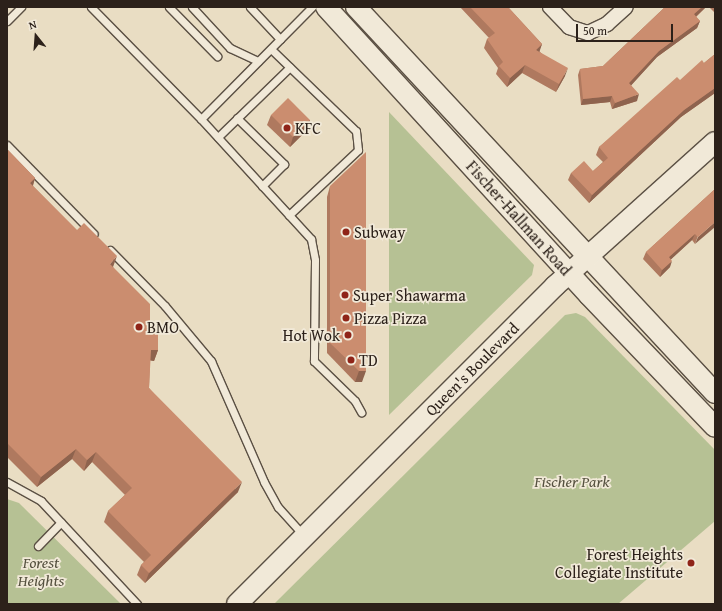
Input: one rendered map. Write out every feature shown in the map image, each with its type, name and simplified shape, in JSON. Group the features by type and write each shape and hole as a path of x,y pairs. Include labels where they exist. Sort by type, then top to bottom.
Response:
{"main road":[{"name":"Fischer-Hallman Road","path":"326,7 569,273 715,427"},
{"name":"Fischer-Hallman Road","path":"356,7 715,393"},
{"name":"Queen's Boulevard","path":"237,604 586,256 715,142"}],"street":[{"path":"550,7 568,27 588,33 607,24 626,7"}],"lane":[{"path":"7,21 21,7"},
{"path":"91,7 218,137 313,243 314,361 355,401 361,412"},
{"path":"169,7 217,56"},
{"path":"192,7 230,48 258,61"},
{"path":"250,7 280,39"},
{"path":"201,119 312,7"},
{"path":"271,49 356,131 358,150 289,215"},
{"path":"218,137 290,67"},
{"path":"237,118 284,164 262,186"},
{"path":"7,145 165,306 211,361 264,482 278,507 304,536"},
{"path":"7,482 41,501 134,603"},
{"path":"38,546 61,522"}],"green space":[{"path":"389,112 534,265 532,275 389,415"},
{"name":"Fischer Park","path":"576,313 585,317 715,450 715,521 618,604 274,604 565,315"},
{"name":"Forest Heights","path":"7,499 19,503 121,604 7,604"}],"building":[{"path":"470,7 508,7 542,44 536,50 568,68 559,84 525,65 510,78 499,66 503,62 487,39 495,33"},
{"path":"665,7 702,7 694,14 700,21 659,51 629,83 639,94 615,103 612,96 583,99 580,69 603,66"},
{"path":"715,54 715,88 684,110 592,195 571,173 584,161 593,171 608,158 599,147 677,77 680,80 702,60 704,63"},
{"path":"288,98 310,120 293,137 271,115"},
{"path":"7,149 35,178 30,183 77,230 84,223 117,256 110,264 150,304 150,324 158,324 158,350 151,350 149,388 242,482 149,573 141,565 151,555 108,511 132,488 96,452 87,460 76,449 41,477 7,443"},
{"path":"366,152 366,371 359,371 330,343 330,186"},
{"path":"715,189 715,222 698,237 695,234 669,257 672,261 662,270 646,252"}],"place":[{"name":"KFC","path":"287,128"},
{"name":"Subway","path":"346,232"},
{"name":"Super Shawarma","path":"345,295"},
{"name":"Pizza Pizza","path":"346,318"},
{"name":"BMO","path":"139,327"},
{"name":"Hot Wok","path":"348,335"},
{"name":"TD","path":"351,360"},
{"name":"Forest Heights Collegiate Institute","path":"691,563"}]}
